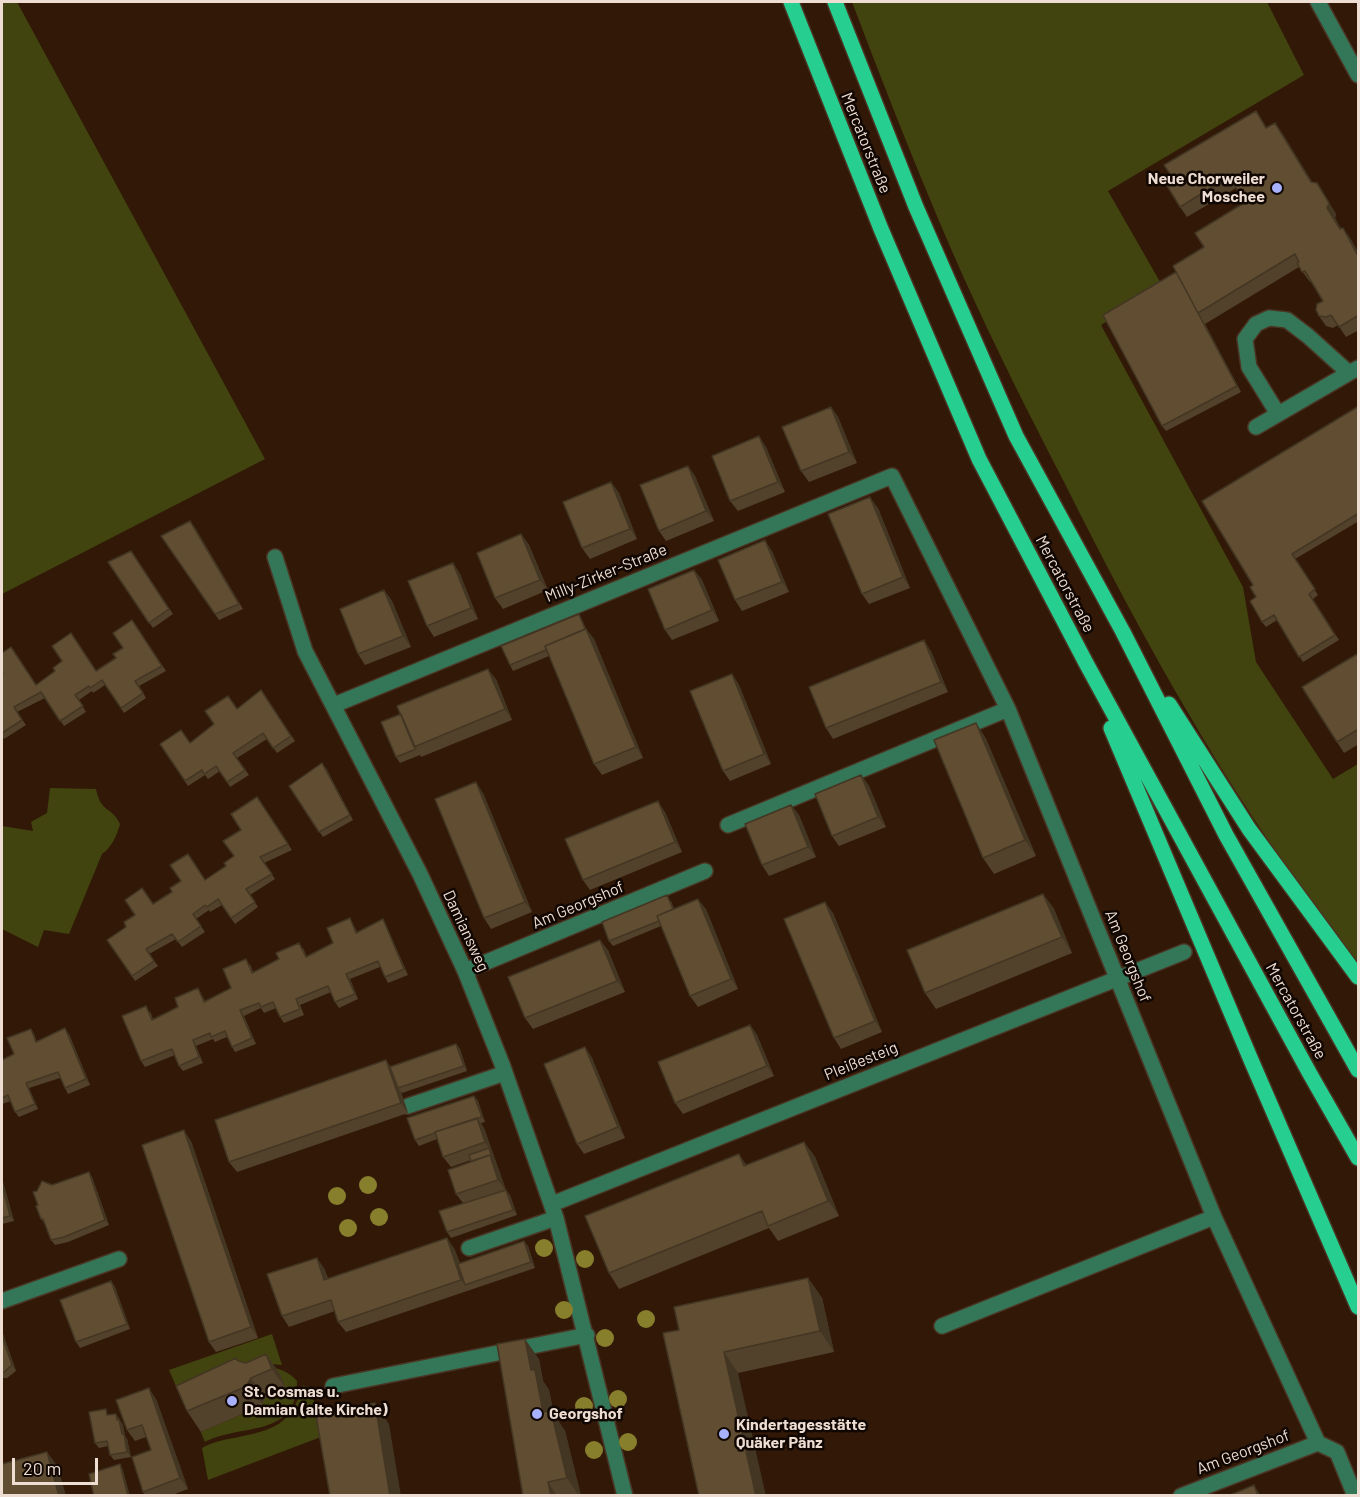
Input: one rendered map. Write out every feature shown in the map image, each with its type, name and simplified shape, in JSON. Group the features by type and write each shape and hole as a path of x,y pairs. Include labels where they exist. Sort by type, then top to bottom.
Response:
{"main road":[{"name":"Mercatorstraße","path":"791,2 881,229 980,459 1086,663 1310,1074 1359,1158"},
{"name":"Mercatorstraße","path":"835,2 916,207 1016,436 1124,632 1226,835 1359,1070"},
{"path":"1124,632 1249,829 1359,977"},
{"path":"1086,663 1136,788 1359,1307"}],"street":[{"path":"1318,2 1359,75"},
{"path":"1256,427 1354,370 1287,320 1269,318 1256,324 1245,339 1249,367 1278,414"},
{"name":"Milly-Zirker-Straße","path":"334,705 892,476"},
{"name":"Am Georgshof","path":"892,476 1008,709 1214,1217 1318,1443 1337,1452 1355,1496"},
{"name":"Damiansweg","path":"275,557 305,651 395,823 465,971 505,1073 554,1211 587,1335 625,1496"},
{"path":"728,825 1008,709"},
{"name":"Am Georgshof","path":"465,971 705,871"},
{"name":"Pleißesteig","path":"469,1248 1184,952"},
{"path":"408,1106 505,1073"},
{"path":"942,1326 1214,1217"},
{"path":"2,1301 119,1259"},
{"path":"333,1386 587,1335"},
{"name":"Am Georgshof","path":"1181,1496 1318,1443"}],"shaded area":[{"path":"2,2 17,2 265,459 2,594"},
{"path":"852,2 1267,2 1304,75 1108,191 1163,287 1101,325 1243,587 1256,662 1333,779 1358,764 1358,962 1274,849 1235,790 1163,669 1096,545 999,354 948,242"},
{"path":"50,788 96,789 101,802 114,814 120,824 114,840 102,854 69,934 44,930 38,947 2,929 2,826 33,831 31,822 47,813"},
{"path":"272,1334 282,1365 261,1363 185,1391 178,1391 169,1370"},
{"path":"267,1367 283,1371 297,1381 295,1399 288,1412 277,1421 219,1436 205,1442 186,1397","holes":["286,1389 265,1398 259,1407 201,1432 190,1406"]},
{"path":"303,1385 310,1390 326,1435 208,1480 202,1448 270,1429 279,1424 293,1409"}],"building":[{"path":"1256,111 1266,128 1275,123 1311,182 1317,183 1329,203 1327,208 1340,229 1343,228 1359,258 1359,315 1339,327 1331,315 1319,316 1316,310 1317,304 1323,301 1305,271 1302,272 1295,254 1198,313 1173,266 1204,247 1195,233 1244,203 1230,176 1180,207 1166,184 1174,180 1164,165"},
{"path":"1176,272 1237,386 1162,426 1103,315"},
{"path":"1359,406 1359,513 1292,554 1315,589 1309,594 1335,635 1299,657 1274,615 1262,622 1250,601 1256,597 1250,587 1253,585 1202,501"},
{"path":"831,407 849,452 801,471 782,427"},
{"path":"759,436 778,482 730,501 712,456"},
{"path":"688,466 706,511 659,531 640,485"},
{"path":"611,482 630,529 582,548 563,502"},
{"path":"870,497 903,577 862,594 828,514"},
{"path":"190,521 239,604 215,614 161,536"},
{"path":"521,534 540,580 495,598 477,553"},
{"path":"765,540 782,582 735,600 718,560"},
{"path":"131,551 169,609 149,623 108,562"},
{"path":"453,563 471,608 427,626 408,581"},
{"path":"694,570 712,610 665,630 648,589"},
{"path":"384,590 403,636 358,654 340,609"},
{"path":"579,614 585,629 545,646 546,650 510,665 501,646"},
{"path":"132,620 162,666 135,681 143,693 121,708 102,680 75,695 83,706 60,721 41,692 14,707 22,720 2,733 2,653 11,647 36,685 55,671 53,668 62,661 52,646 71,633 96,671 116,658 113,654 123,648 113,633"},
{"path":"586,629 636,747 594,764 545,646"},
{"path":"924,640 941,682 826,728 809,687"},
{"path":"1359,653 1359,729 1337,742 1302,687"},
{"path":"488,669 505,709 414,747 397,706"},
{"path":"732,674 764,754 723,771 690,691"},
{"path":"261,690 291,736 273,748 263,733 233,753 245,770 227,782 216,766 204,774 202,770 185,781 160,744 181,730 190,743 214,724 205,711 228,696 237,709"},
{"path":"401,714 416,749 396,757 381,722"},
{"path":"976,723 1025,840 983,858 934,740"},
{"path":"322,763 350,815 319,832 289,786"},
{"path":"861,775 878,817 832,836 815,794"},
{"path":"476,782 525,902 484,918 435,799"},
{"path":"257,797 288,844 260,857 272,874 246,889 255,902 231,918 218,899 207,907 205,905 193,914 201,926 178,942 172,934 146,949 154,961 132,976 107,940 126,927 124,922 135,915 125,900 142,888 153,904 172,892 170,888 181,881 170,865 188,854 205,880 226,866 224,863 234,856 223,841 241,830 231,814"},
{"path":"658,801 675,842 583,880 565,839"},
{"path":"791,805 808,847 762,865 745,824"},
{"path":"1043,894 1062,937 925,993 907,950"},
{"path":"667,895 673,909 657,916 659,921 609,941 602,922"},
{"path":"698,899 731,979 690,996 657,916"},
{"path":"825,902 875,1021 834,1038 784,919"},
{"path":"350,918 356,933 383,919 404,969 385,977 378,961 346,974 355,994 335,1002 328,986 296,999 300,1009 280,1017 273,1002 261,1007 259,1003 240,1010 252,1038 232,1047 225,1031 211,1037 210,1033 193,1040 199,1057 179,1066 172,1049 141,1061 122,1016 146,1006 152,1020 178,1007 175,998 198,988 204,1002 231,988 223,969 246,959 252,973 279,959 276,953 299,943 306,957 333,943 327,928"},
{"path":"600,940 617,981 525,1018 508,977"},
{"path":"750,1025 767,1066 675,1103 658,1062"},
{"path":"65,1028 86,1079 65,1088 58,1072 26,1083 35,1104 15,1112 8,1095 2,1098 2,1060 14,1054 7,1038 31,1029 36,1042"},
{"path":"456,1044 464,1066 398,1088 390,1067"},
{"path":"585,1047 618,1127 577,1144 544,1064"},
{"path":"386,1060 401,1103 229,1162 215,1120"},
{"path":"474,1096 482,1117 415,1140 407,1118"},
{"path":"477,1118 485,1142 443,1157 435,1132"},
{"path":"184,1130 251,1327 209,1342 142,1145"},
{"path":"804,1142 828,1201 768,1226 762,1211 609,1273 585,1216 739,1154 744,1166"},
{"path":"489,1148 493,1160 490,1155 471,1161 469,1155"},
{"path":"490,1155 498,1180 456,1194 448,1170"},
{"path":"89,1172 105,1220 51,1240 36,1206 38,1205 33,1192 37,1191 42,1181 52,1185"},
{"path":"2,1185 10,1216 2,1218"},
{"path":"506,1190 513,1210 447,1232 439,1211"},
{"path":"447,1238 461,1280 338,1322 331,1300 282,1316 267,1274 317,1258 324,1280"},
{"path":"524,1241 531,1262 465,1285 458,1264"},
{"name":"Kindertagesstätte Quäker Pänz","path":"808,1278 820,1331 724,1352 756,1496 699,1496 663,1333 679,1330 674,1307"},
{"path":"111,1281 127,1324 76,1342 60,1300"},
{"path":"2,1336 12,1365 3,1373 2,1373"},
{"name":"Georgshof","path":"525,1339 531,1370 535,1370 543,1412 551,1411 567,1478 548,1482 551,1496 523,1496 497,1344"},
{"path":"266,1354 272,1369 251,1378 248,1383 250,1387 187,1411 176,1386 236,1358 246,1363"},
{"path":"149,1388 180,1478 143,1492 132,1457 151,1450 142,1425 127,1430 116,1400"},
{"path":"375,1403 390,1496 330,1496 316,1416"},
{"path":"106,1409 107,1415 116,1414 117,1420 119,1419 127,1452 110,1455 107,1441 95,1443 89,1412"},
{"path":"47,1452 59,1496 2,1496 2,1464"},
{"path":"120,1464 128,1496 94,1496 89,1474"},
{"path":"1254,1485 1258,1496 1228,1496"}],"place":[{"name":"Neue Chorweiler Moschee","path":"1277,188"},
{"name":"St. Cosmas u. Damian (alte Kirche)","path":"232,1401"},
{"name":"Georgshof","path":"537,1414"},
{"name":"Kindertagesstätte Quäker Pänz","path":"724,1434"}]}
